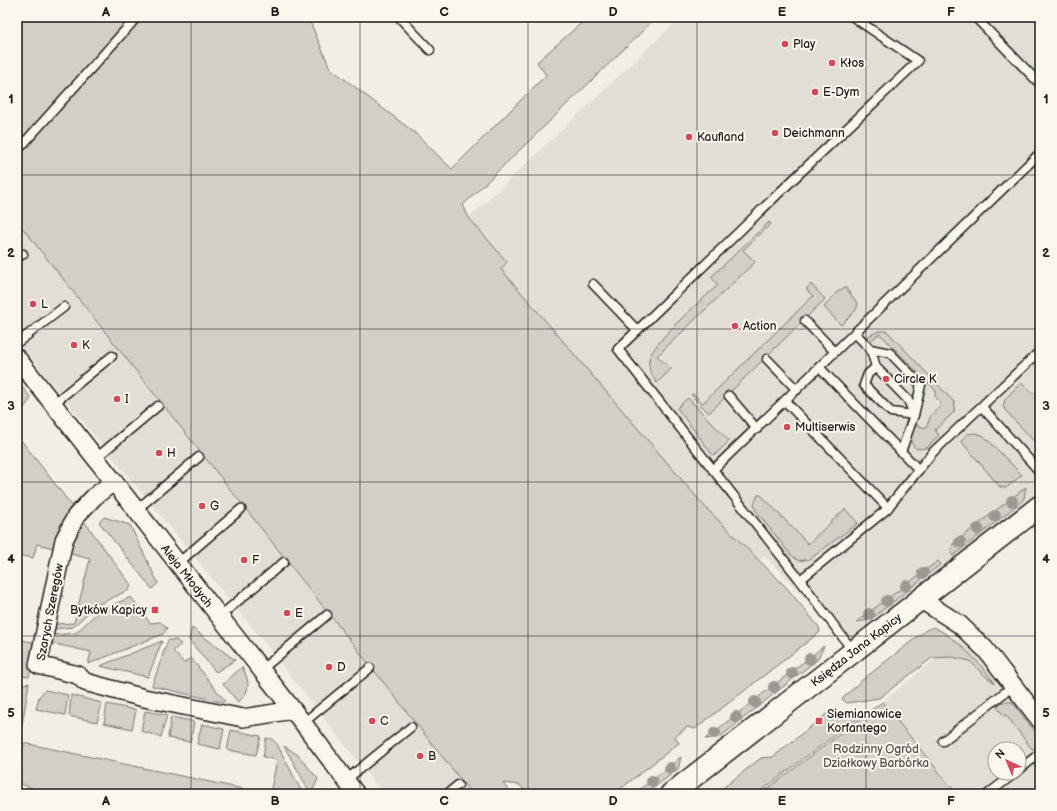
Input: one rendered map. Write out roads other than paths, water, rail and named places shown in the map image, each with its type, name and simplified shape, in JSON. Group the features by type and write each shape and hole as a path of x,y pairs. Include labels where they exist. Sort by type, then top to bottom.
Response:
{"street":[{"name":"Aleja Młodych","path":"17,358 95,460 293,710 356,794"},
{"name":"Szarych Szeregów","path":"113,482 94,497 76,516 64,540 38,665 78,675 84,682 137,696 243,718 293,710"},
{"name":"Księdza Jana Kapicy","path":"671,794 1040,506"},
{"path":"920,599 959,624 985,649 1040,720"}],"lane":[{"path":"17,151 137,17"},
{"path":"399,17 430,50"},
{"path":"853,17 918,61 618,349 854,651"},
{"path":"976,17 1040,84"},
{"path":"713,470 1040,154"},
{"path":"593,284 637,330"},
{"path":"17,343 64,307"},
{"path":"805,321 835,352"},
{"path":"855,333 870,349 876,367 908,400 914,416"},
{"path":"870,349 890,353 921,385 914,416 901,452"},
{"path":"800,580 888,508 933,452 1040,351"},
{"path":"52,404 112,356"},
{"path":"767,359 796,390"},
{"path":"819,367 919,470"},
{"path":"876,367 868,374 864,385 891,412 914,416"},
{"path":"729,396 757,429"},
{"path":"785,400 888,508"},
{"path":"95,460 158,406"},
{"path":"982,407 1040,472"},
{"path":"135,511 199,457"},
{"path":"177,564 241,509"},
{"path":"219,617 284,562"},
{"path":"261,670 328,615"},
{"path":"303,723 370,668"},
{"path":"943,741 1013,686"},
{"path":"346,780 411,727"},
{"path":"1027,764 1040,754"},
{"path":"988,794 1005,781"},
{"path":"447,794 458,785"}],"place":[{"name":"Play","path":"785,44"},
{"name":"Kłos","path":"832,63"},
{"name":"E-Dym","path":"815,92"},
{"name":"Deichmann","path":"775,133"},
{"name":"Kaufland","path":"689,137"},
{"name":"L","path":"33,304"},
{"name":"Action","path":"735,326"},
{"name":"K","path":"74,345"},
{"name":"Circle K","path":"886,379"},
{"name":"I","path":"117,399"},
{"name":"Multiserwis","path":"787,427"},
{"name":"H","path":"159,453"},
{"name":"G","path":"202,506"},
{"name":"F","path":"244,560"},
{"name":"Bytków Kapicy","path":"155,610"},
{"name":"E","path":"287,613"},
{"name":"D","path":"329,667"},
{"name":"C","path":"372,721"},
{"name":"Siemianowice Korfantego","path":"819,721"},
{"name":"B","path":"420,756"}],"park label":[{"name":"Rodzinny Ogród Działkowy Barbórka","path":"876,756"}]}
